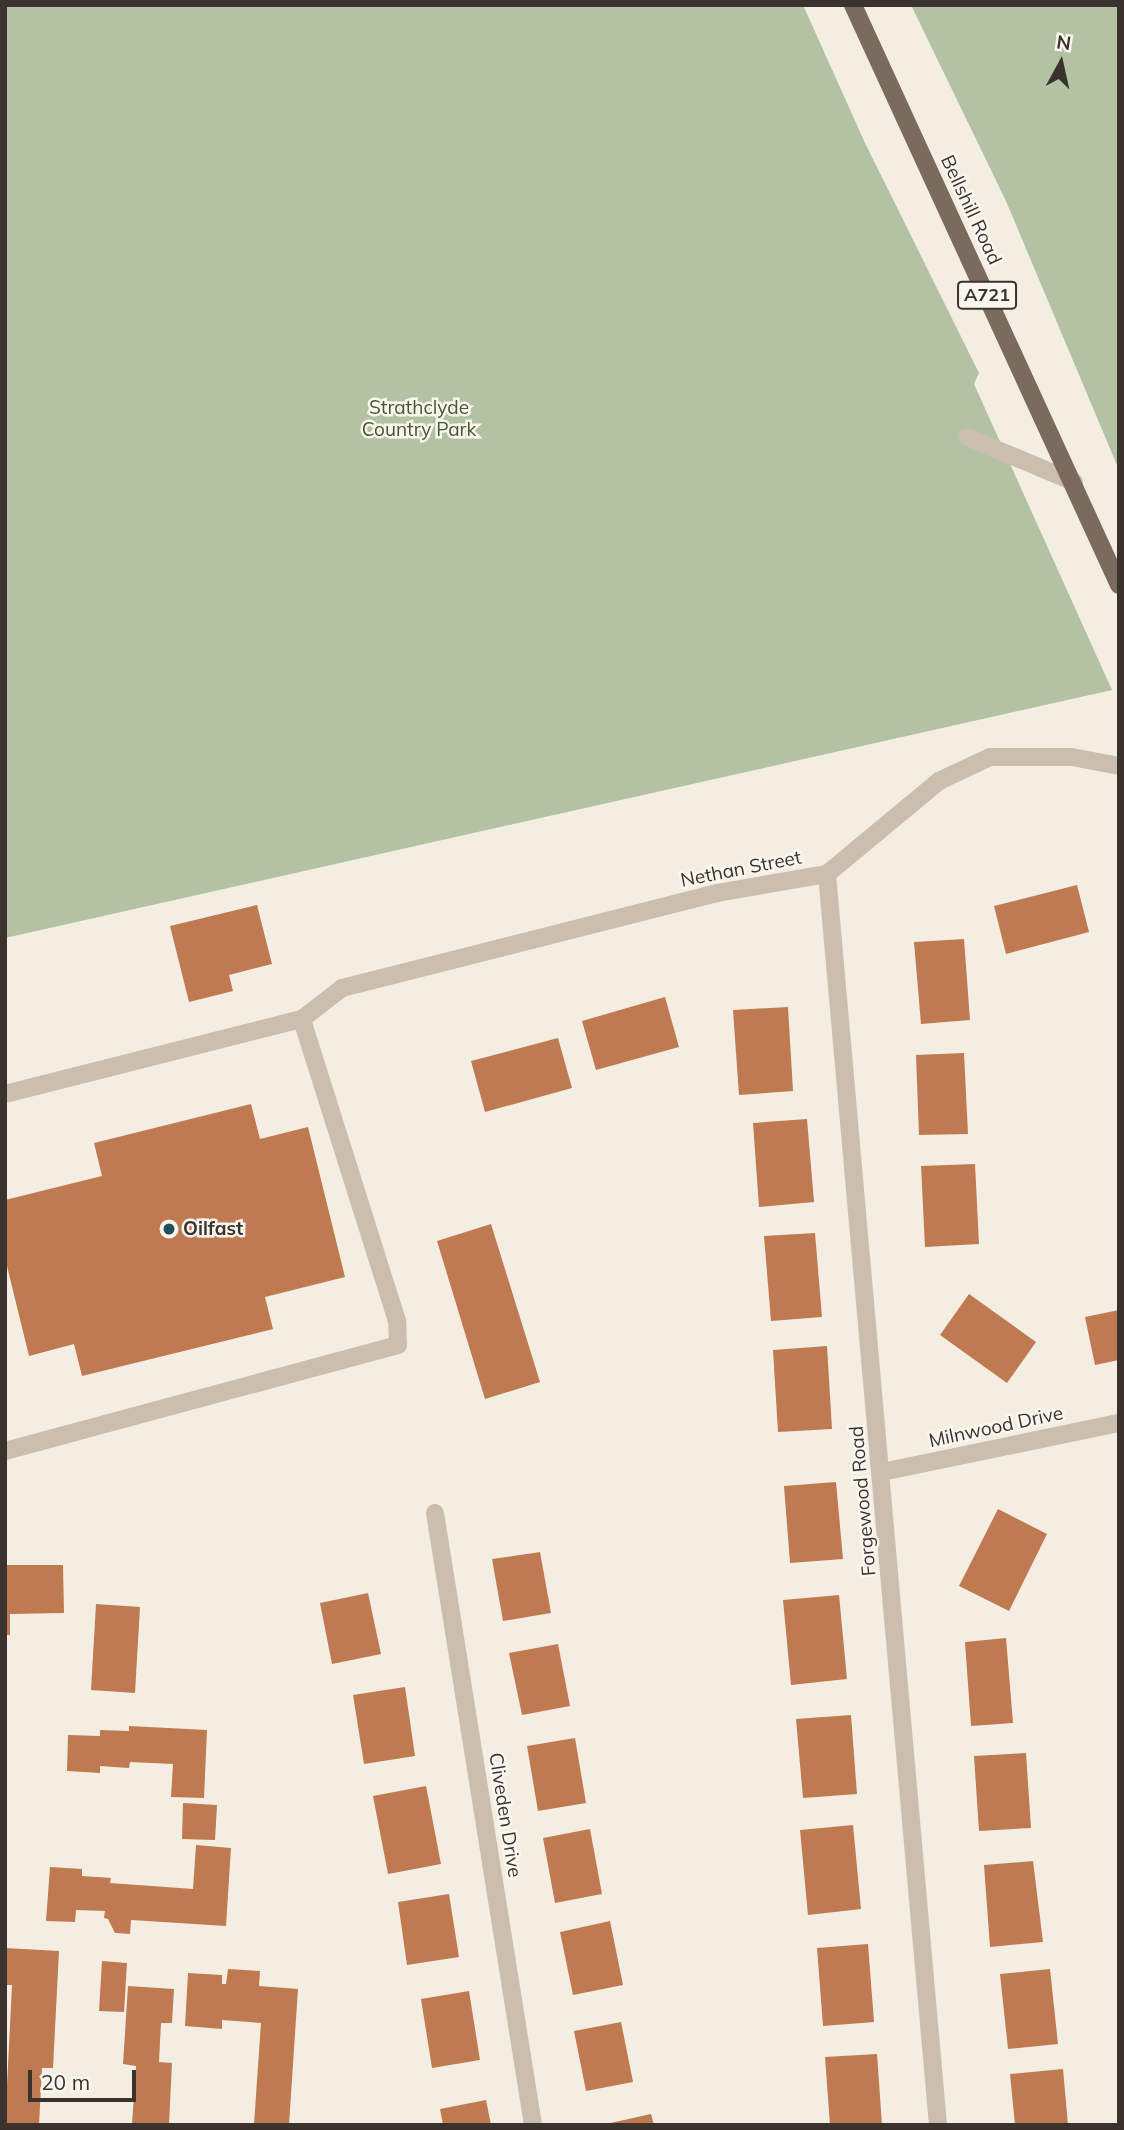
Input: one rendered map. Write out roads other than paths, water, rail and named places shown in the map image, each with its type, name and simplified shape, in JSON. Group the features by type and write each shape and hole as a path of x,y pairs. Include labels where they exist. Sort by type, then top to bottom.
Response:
{"main road":[{"name":"Bellshill Road","path":"853,5 1119,585"}],"street":[{"path":"967,437 1074,482"},
{"name":"Nethan Street","path":"302,1019 342,988 717,893 827,874 939,781 990,757 1072,757 1119,766"},
{"name":"Forgewood Road","path":"827,874 938,2125"},
{"path":"5,1094 302,1019 397,1321 398,1345 5,1451"},
{"name":"Milnwood Drive","path":"882,1472 1119,1423"},
{"name":"Cliveden Drive","path":"435,1513 533,2125"}],"place":[{"name":"Oilfast","path":"169,1229"}],"park label":[{"name":"Strathclyde Country Park","path":"419,419"}]}
